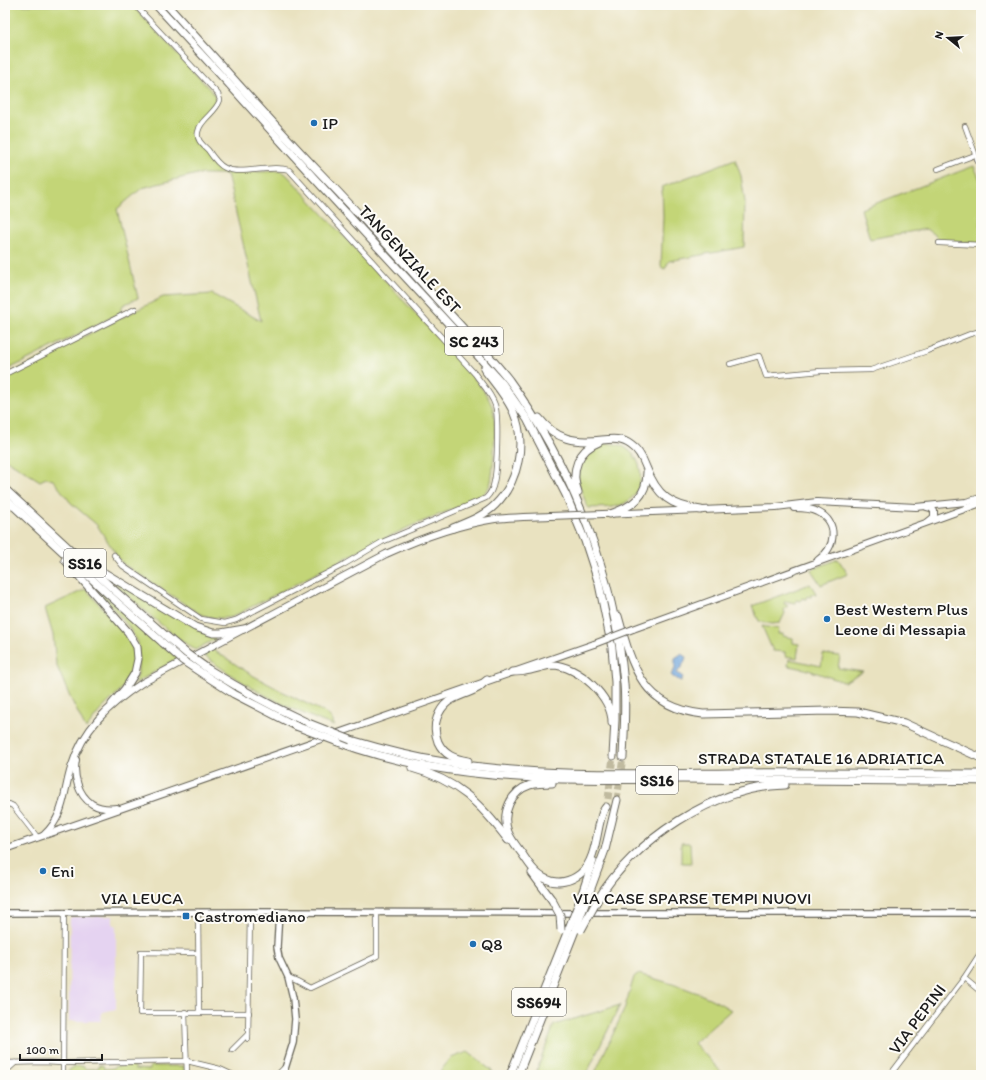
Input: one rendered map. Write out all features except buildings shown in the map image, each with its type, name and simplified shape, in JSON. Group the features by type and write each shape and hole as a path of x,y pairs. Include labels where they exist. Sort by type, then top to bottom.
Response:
{"highway":[{"name":"TANGENZIALE EST","path":"156,5 470,346 502,383 527,419 566,495 585,541 599,584 612,648 615,690 613,756 610,752 612,719 609,710 601,695 586,679 570,670 552,665 524,672 512,672"},
{"name":"TANGENZIALE EST","path":"167,5 318,172 376,232 507,378 534,416 558,458 574,494 607,586 615,621 624,685 625,720 623,757"},
{"path":"171,5 184,20 190,30"},
{"path":"453,528 477,518 495,505 507,489 515,473 520,440 518,425 513,410 475,357 470,346"},
{"path":"507,378 514,384 551,432 573,441 585,442 619,440 632,445 641,455 657,488 668,499 680,506 701,510"},
{"path":"593,544 593,536 575,486 575,473 577,463 583,452 594,444 603,440"},
{"path":"607,514 627,508 639,498 646,484 646,468"},
{"name":"STRADA STATALE 16 ADRIATICA","path":"5,489 59,544"},
{"name":"STRADA STATALE 16 ADRIATICA","path":"5,498 59,544 164,640 182,660 279,710 350,743 414,764 490,775 627,781 981,780"},
{"path":"112,704 125,689 135,673 138,659 137,647 128,632 59,553 59,544 67,544 103,572 195,627 213,633 244,629"},
{"path":"607,586 613,596 631,657 638,675 654,695 660,700 676,708 703,714 828,711 858,712 904,723 981,758"},
{"name":"STRADA STATALE 16 ADRIATICA","path":"205,672 234,694 296,726 338,742 482,768 558,773 802,772 981,774"},
{"path":"487,680 478,687 447,702 442,708 435,723 435,731 440,746 445,753 462,760 517,767 589,771 598,773"},
{"path":"350,743 358,752 423,771 438,777 460,789 479,804 494,821 552,900 560,915 572,929 641,848 688,815 710,802 725,796 764,786 834,784 857,780"},
{"path":"606,807 603,810 596,840 588,864 581,873 567,881 559,882 546,880 538,874 511,838 506,827 506,815 510,802 519,791 531,784 613,783 627,781"},
{"path":"916,781 922,784 981,786"},
{"name":"SS694","path":"584,899 600,841 608,799"},
{"name":"SS694","path":"510,1075 538,1005 605,850 617,800"},
{"name":"SS694","path":"518,1075 550,993 572,929"}],"main road":[{"path":"925,507 966,502 981,498"},
{"path":"776,507 817,502 931,508 934,511 934,517 925,524"},
{"path":"5,849 594,644 981,503"},
{"path":"44,835 52,827 59,815 71,767 80,745 96,722 112,704 154,676 386,554 418,540 453,528 494,520 550,516 776,507 809,508 823,514 828,519 831,523 833,534 830,547 823,556 803,568"},
{"path":"80,745 75,766 77,783 82,793 92,804 112,809 123,808"}],"street":[{"path":"114,555 123,566 201,619 225,623 236,620 343,565 382,542 486,498 491,493 495,480 498,419 495,404 489,392 475,374 289,170 280,168 237,170 225,168 219,164 200,142 197,133 202,123 216,110 220,100 218,94 135,5"},
{"path":"965,126 981,170"},
{"path":"938,169 975,155"},
{"path":"939,243 981,245"},
{"path":"5,374 135,309"},
{"path":"730,364 759,356 766,376 821,371 871,370 981,331"},
{"path":"5,805 9,804 13,806 38,838"},
{"path":"63,1075 64,912"},
{"path":"198,912 199,1012"},
{"path":"232,1050 248,1037 250,912"},
{"path":"279,912 277,947 279,958 288,977 293,998 295,1019 293,1043 283,1075"},
{"path":"288,977 297,980 310,988 377,956 378,912"},
{"name":"VIA LEUCA","path":"5,913 378,912"},
{"name":"VIA CASE SPARSE TEMPI NUOVI","path":"378,912 981,914"},
{"path":"198,953 141,952 140,1013 249,1013"},
{"name":"VIA PEPINI","path":"890,1075 964,978 981,952"},
{"path":"964,978 981,992"},
{"path":"185,1012 187,1075"},
{"path":"5,1063 187,1061 220,1069 233,1075"},
{"path":"5,1072 15,1063"},
{"path":"277,1075 286,1067"}],"shaded area":[{"path":"113,916 113,925 116,925 116,1009 102,1012 101,1021 69,1021 70,918"}],"green space":[{"path":"5,5 132,5 214,94 214,106 195,127 194,137 199,147 218,166 231,173 281,171 286,174 466,368 484,391 494,412 493,469 490,485 478,499 409,527 363,549 232,617 216,618 200,614 123,564 97,525 71,503 53,480 46,478 40,481 5,459 5,376 163,297 212,294 261,321 227,174 197,174 142,188 117,209 138,298 123,305 120,313 5,371"},
{"path":"735,159 741,176 745,202 744,247 669,261 665,269 661,267 663,216 662,187"},
{"path":"974,166 981,182 981,243 939,241 936,236 926,229 870,239 861,209"},
{"path":"607,443 622,446 627,449 638,461 641,477 639,485 632,498 621,505 588,508 578,481 578,467 584,456 594,448"},
{"path":"838,559 848,574 821,585 811,570"},
{"path":"111,580 219,637 195,650 141,608"},
{"path":"810,584 816,595 812,594 811,597 807,596 806,599 802,598 801,601 796,600 796,603 785,601 784,604 788,605 784,610 785,613 780,623 772,624 759,621 752,606"},
{"path":"94,586 148,634 178,658 134,684 138,675 138,642 128,626"},
{"path":"86,589 131,641 134,660 132,671 127,682 99,712 86,729 56,664 53,635 45,608"},
{"path":"762,626 779,629 778,634 783,634 783,636 793,638 793,643 799,644 797,658 785,656 785,652 773,651"},
{"path":"212,649 252,675 324,712 331,718 334,726 299,712 264,695 216,665 201,653"},
{"path":"823,654 840,656 838,668 863,672 844,682 805,669 788,666 789,659 821,666"},
{"path":"681,843 690,843 691,863 681,863"},
{"path":"638,974 698,993 731,1010 694,1043 724,1075 594,1075 624,1010 634,977"},
{"path":"620,1005 586,1075 535,1075 554,1025"},
{"path":"468,1052 492,1071 490,1075 437,1075 451,1058"},
{"path":"99,1065 103,1065 104,1069 113,1068 116,1066 135,1066 135,1069 150,1070 150,1066 184,1066 184,1075 67,1075 69,1070 75,1067 83,1066 85,1069 97,1069"}],"water":[{"path":"681,654 686,657 677,673 683,677 681,681 671,675 675,669 675,658"}],"tunnel":[{"path":"608,799 613,756"},
{"path":"617,800 623,757"}],"place":[{"name":"IP","path":"314,123"},
{"name":"Best Western Plus Leone di Messapia","path":"827,619"},
{"name":"Eni","path":"43,871"},
{"name":"Castromediano","path":"186,916"},
{"name":"Q8","path":"473,944"}]}
